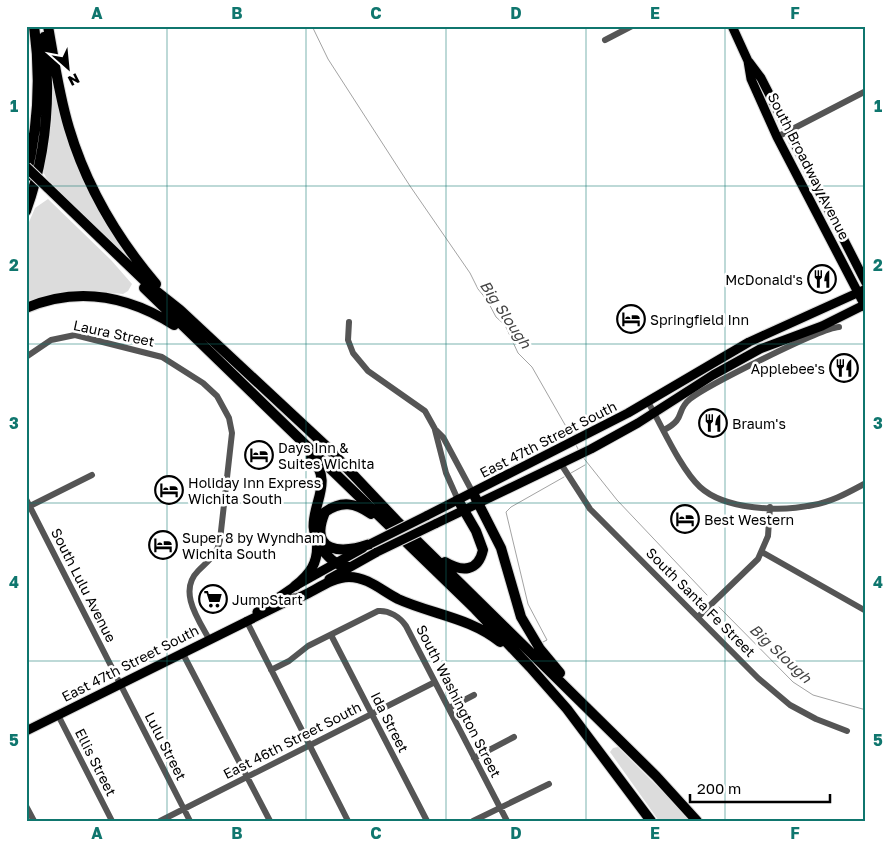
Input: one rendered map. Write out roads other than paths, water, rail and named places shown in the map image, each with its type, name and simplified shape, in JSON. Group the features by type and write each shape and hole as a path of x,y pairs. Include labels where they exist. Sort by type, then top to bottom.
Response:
{"highway":[{"path":"26,178 33,148 38,79 34,26"},
{"path":"26,211 39,166 45,122 46,65 43,26"},
{"path":"48,26 64,110 85,172 117,233 146,273 180,310 326,446 431,554 656,776 697,821"},
{"path":"26,27 31,49 34,79 33,148"},
{"path":"26,167 188,333 387,524 530,667 567,709 651,821"},
{"path":"26,172 151,287 180,310"},
{"path":"26,308 52,299 100,296 139,305 188,333"},
{"path":"272,412 317,464 321,473 321,490 313,521 314,537 335,564 349,567"},
{"path":"473,493 501,548 513,595 521,617 532,637 556,668 624,744"},
{"path":"431,554 456,568 464,569 478,563 483,550 476,531 458,500"},
{"path":"373,548 346,551 334,550 328,546 324,541 321,526 325,512 339,504 348,503 360,507 387,524"},
{"path":"295,586 314,568 318,557 318,544"},
{"path":"289,601 300,598 339,578 356,578 374,585 396,598 465,622 497,639 530,667"},
{"path":"656,776 706,821"}],"main road":[{"name":"South Broadway Avenue","path":"732,26 748,61 761,78 866,283"},
{"name":"South Broadway Avenue","path":"748,61 751,79 777,137 862,291 865,306"},
{"name":"East 47th Street South","path":"26,731 246,620 289,601 349,567 373,548 426,516 648,402 692,374 749,342 862,291"},
{"name":"East 47th Street South","path":"246,620 295,586 335,564 435,524 479,504 591,449 712,375 760,349 822,326 865,306"},
{"path":"760,349 760,342 790,327 799,320"},
{"path":"712,375 718,366 746,350 749,342"}],"street":[{"path":"606,40 632,26"},
{"path":"777,137 866,91"},
{"path":"349,322 348,340 353,353 368,371 425,411 435,429 446,473 458,500"},
{"path":"664,430 678,422 682,409 689,400 764,359 839,327"},
{"name":"Laura Street","path":"26,358 51,340 75,335 162,356 203,383 223,405 232,433 220,540 218,550 210,561 197,572 190,590 190,600 195,616 208,639"},
{"path":"760,349 764,359"},
{"path":"648,402 689,473 708,493 734,505 770,507 813,506 827,502 866,483"},
{"path":"435,429 443,437 473,493"},
{"name":"South Santa Fe Street","path":"564,462 590,509 758,678 790,705 816,719 846,730"},
{"path":"30,506 92,475"},
{"name":"South Lulu Avenue","path":"26,498 120,683"},
{"path":"698,617 758,559 768,536 770,507"},
{"path":"762,552 866,611"},
{"name":"South Washington Street","path":"272,670 289,661 308,646 378,611 386,611 404,623 507,821"},
{"path":"246,620 348,821"},
{"name":"Ida Street","path":"331,635 427,821"},
{"path":"182,652 270,821"},
{"name":"East 46th Street South","path":"160,821 435,682"},
{"name":"Lulu Street","path":"120,683 190,821"},
{"path":"449,708 474,695"},
{"name":"Ellis Street","path":"58,715 112,821"},
{"path":"474,758 514,737"},
{"path":"473,821 549,784"},
{"path":"26,806 34,821"}],"waterway":[{"name":"Big Slough","path":"312,26 328,59 410,186 470,273 496,317 505,325 518,353 532,367 572,437"},
{"name":"Big Slough","path":"575,443 579,451"},
{"name":"Big Slough","path":"582,456 617,500 707,595"},
{"path":"571,473 585,465"},
{"path":"543,642 547,640 528,604 506,512 511,507 564,477"},
{"name":"Big Slough","path":"719,607 793,682 813,695 866,710"}],"place":[{"name":"McDonald's","path":"822,279"},
{"name":"Springfield Inn","path":"631,319"},
{"name":"Applebee's","path":"844,368"},
{"name":"Braum's","path":"713,423"},
{"name":"Days Inn & Suites Wichita","path":"259,455"},
{"name":"Holiday Inn Express Wichita South","path":"169,490"},
{"name":"Best Western","path":"685,519"},
{"name":"Super 8 by Wyndham Wichita South","path":"163,545"},
{"name":"JumpStart","path":"213,599"}]}
